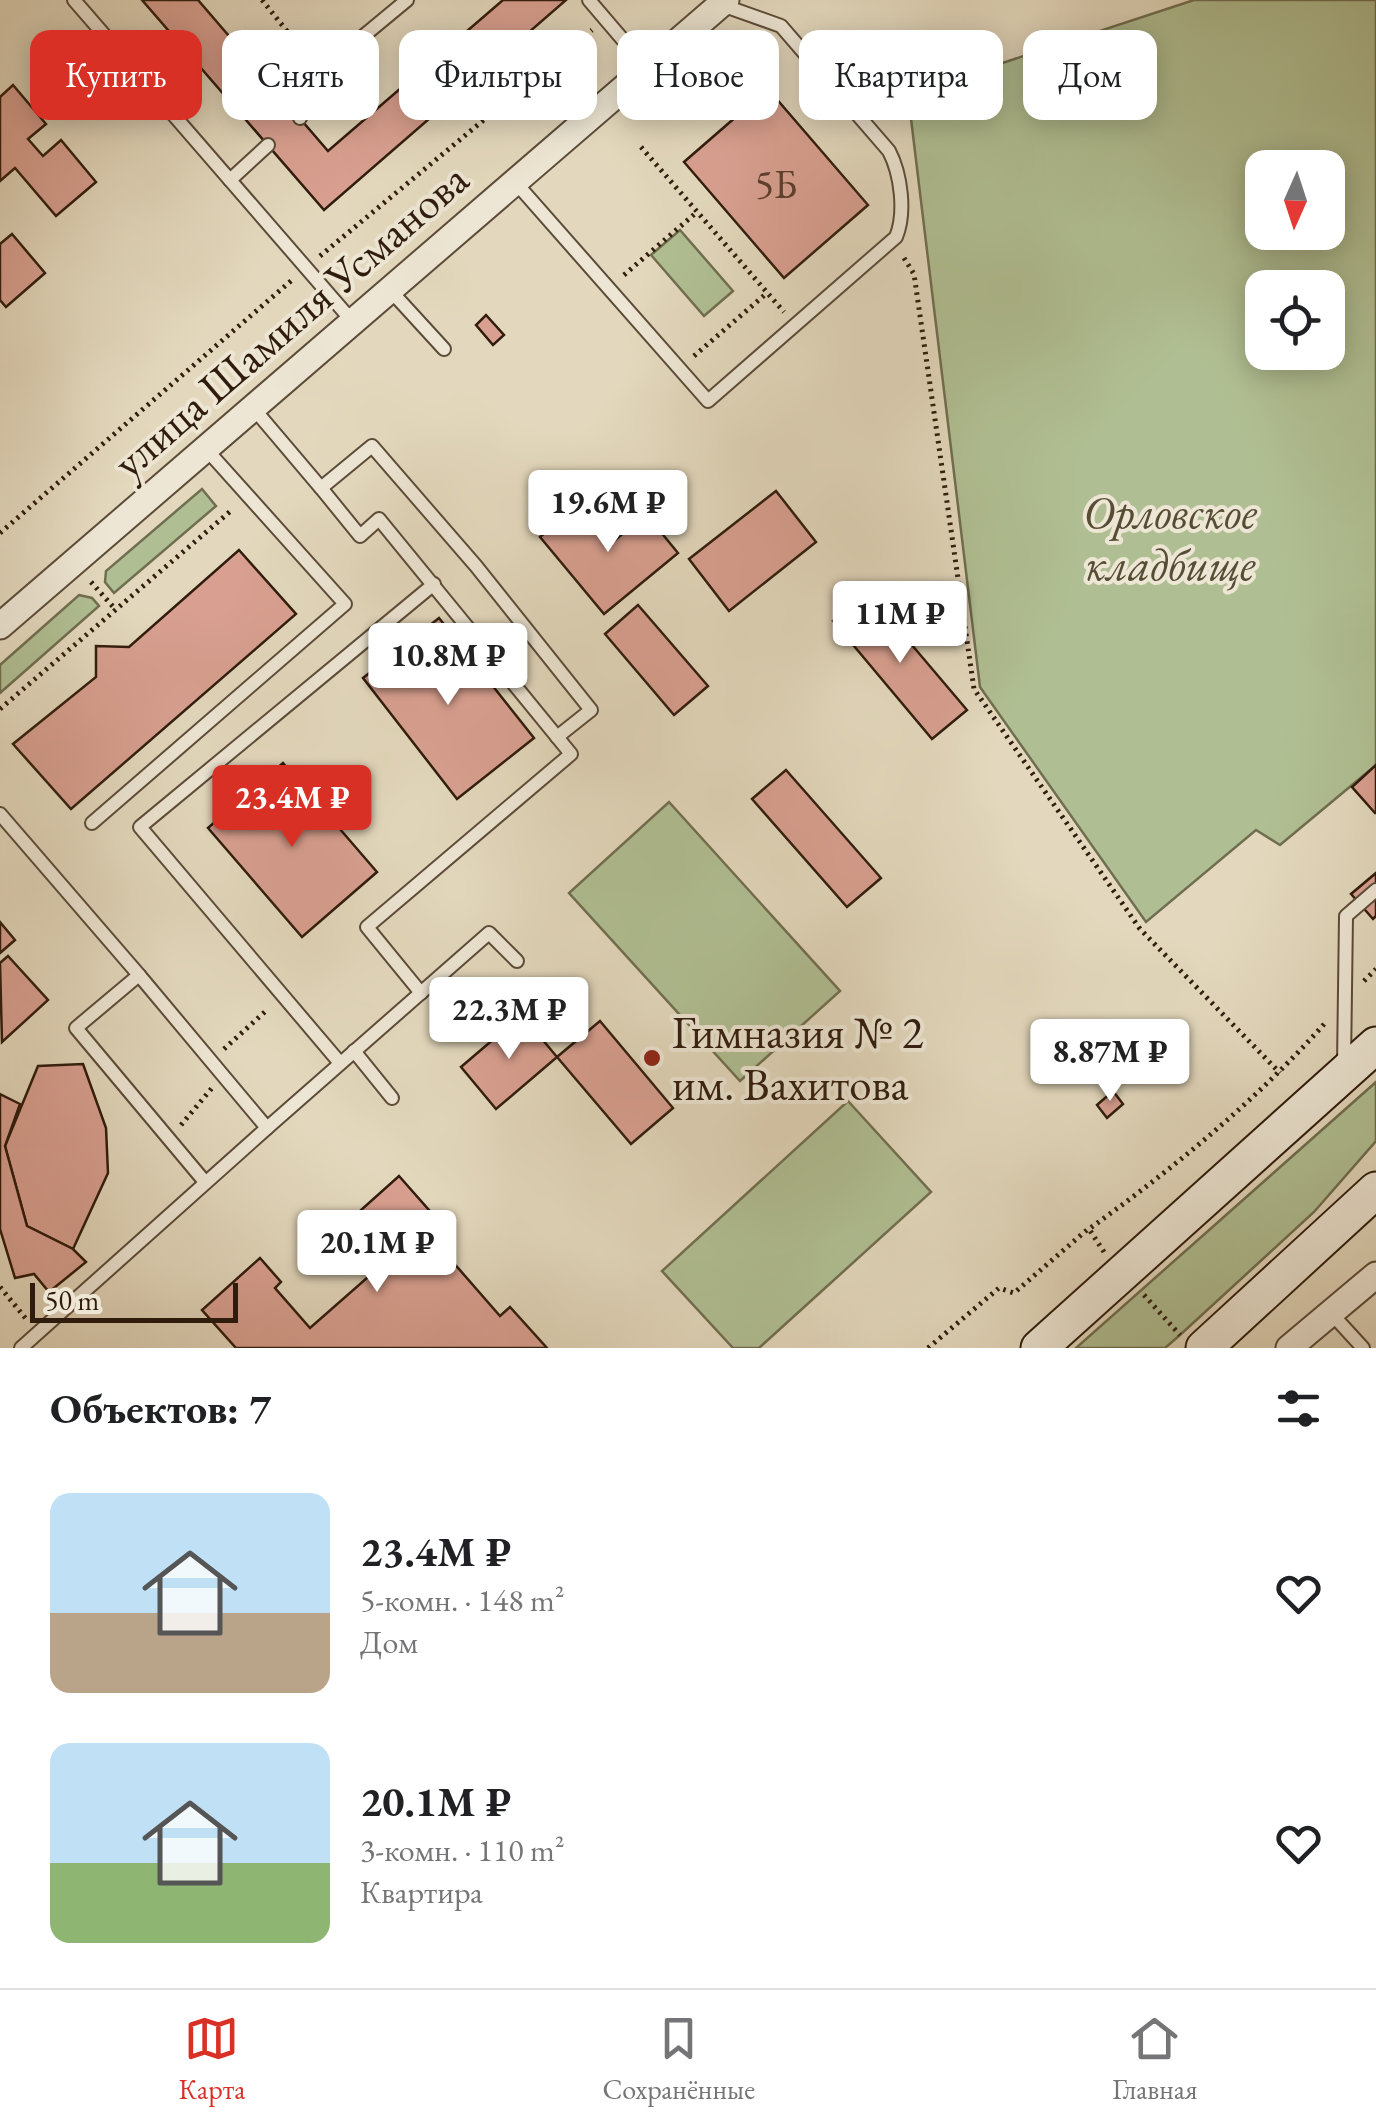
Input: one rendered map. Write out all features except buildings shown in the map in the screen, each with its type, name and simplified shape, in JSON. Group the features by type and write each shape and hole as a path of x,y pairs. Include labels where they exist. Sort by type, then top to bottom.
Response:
{"main road":[{"path":"1039,1348 1376,1045"},
{"path":"1192,1342 1376,1190"}],"street":[{"name":"улица Шамиля Усманова","path":"691,30 724,2"},
{"name":"улица Шамиля Усманова","path":"0,626 617,94"},
{"path":"1289,1348 1376,1274"}],"lane":[{"path":"74,0 353,322"},
{"path":"371,30 407,0"},
{"path":"590,0 617,32"},
{"path":"516,183 708,401 896,238 902,216 896,164 890,151 781,26 724,2"},
{"path":"230,180 268,145"},
{"path":"390,290 444,349"},
{"path":"254,408 360,536 379,520 571,754 367,927 420,993"},
{"path":"321,488 372,446 476,566 591,710 557,737"},
{"path":"92,823 346,604 206,449"},
{"path":"340,1063 140,827 434,584"},
{"path":"0,814 266,1128"},
{"path":"1344,1071 1346,916 1376,890"},
{"path":"21,1348 489,932 517,961"},
{"path":"139,975 76,1028 205,1182"},
{"path":"354,1050 392,1098"},
{"path":"1331,1313 1363,1348"}],"path":[{"path":"262,0 286,30"},
{"path":"641,146 796,325"},
{"path":"609,288 698,212"},
{"path":"908,263 914,274 974,689 1140,929 1280,1073"},
{"path":"679,368 768,293"},
{"path":"0,710 248,496"},
{"path":"74,562 116,610"},
{"path":"928,1348 999,1288 1014,1293 1088,1228 1151,1184 1280,1073 1376,970"},
{"path":"211,1061 282,996"},
{"path":"169,1139 223,1075"},
{"path":"1088,1228 1099,1247"},
{"path":"1142,1292 1192,1342"}],"green space":[{"name":"Орловское кладбище","path":"1194,0 1376,0 1376,765 1280,845 1256,830 1146,922 980,687 911,120 1003,120 1003,63 1023,56 1023,120 1157,120 1157,30 1103,30"},
{"path":"680,230 733,291 704,316 651,255"},
{"path":"202,489 216,506 114,593 105,582 106,571"},
{"path":"79,595 92,598 99,606 0,693 0,665"},
{"path":"669,802 840,991 740,1081 569,893"},
{"path":"1376,1082 1376,1141 1314,1212 1180,1335 1165,1348 1076,1348"},
{"path":"848,1101 931,1192 759,1348 733,1348 662,1271"}],"place":[{"name":"Гимназия № 2 им. Вахитова","path":"652,1058"}]}
